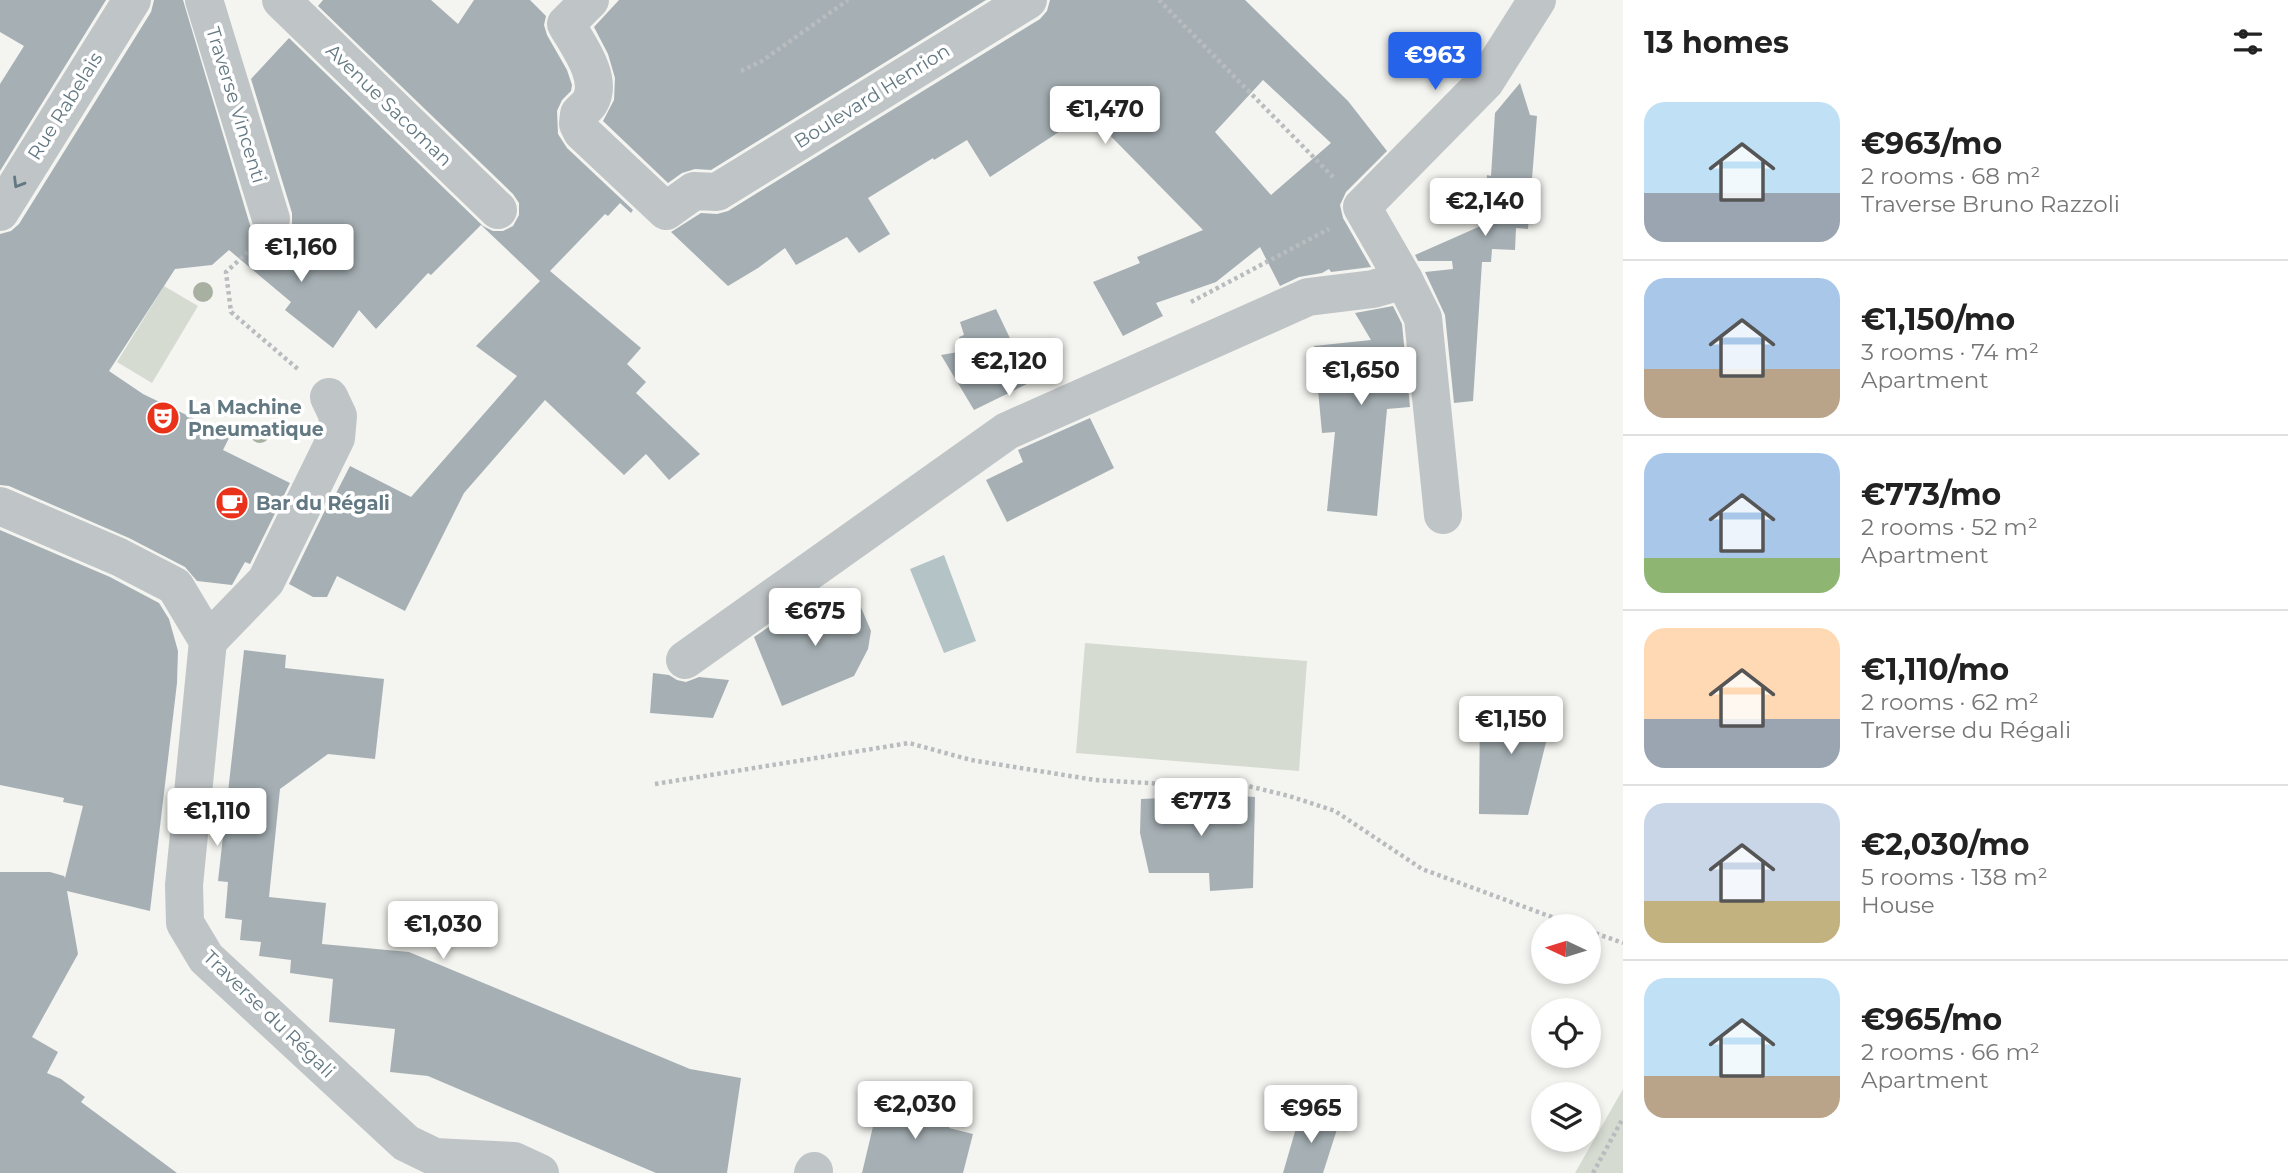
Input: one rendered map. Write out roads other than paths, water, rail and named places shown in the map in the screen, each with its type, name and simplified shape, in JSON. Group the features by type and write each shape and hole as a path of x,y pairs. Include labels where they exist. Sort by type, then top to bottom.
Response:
{"street":[{"name":"Rue Rabelais","path":"0,212 132,0"},
{"name":"Traverse Vincenti","path":"204,0 271,219"},
{"name":"Avenue Sacoman","path":"281,0 498,210"},
{"name":"Boulevard Henrion","path":"578,12 594,84 591,101 579,114 578,124 582,132 666,211 694,191 717,192 1028,0"},
{"path":"1443,515 1423,318 1362,207 1485,82 1537,0"},
{"path":"685,660 1007,431 1308,297 1373,289 1404,280"},
{"path":"0,506 119,557 175,586 208,641 266,581 336,438 338,416 329,397"},
{"name":"Traverse du Régali","path":"208,641 184,885 185,923 206,958 405,1143 435,1157 514,1161 540,1173"}],"place":[{"name":"La Machine Pneumatique","path":"163,418"},
{"name":"Bar du Régali","path":"232,503"}]}
